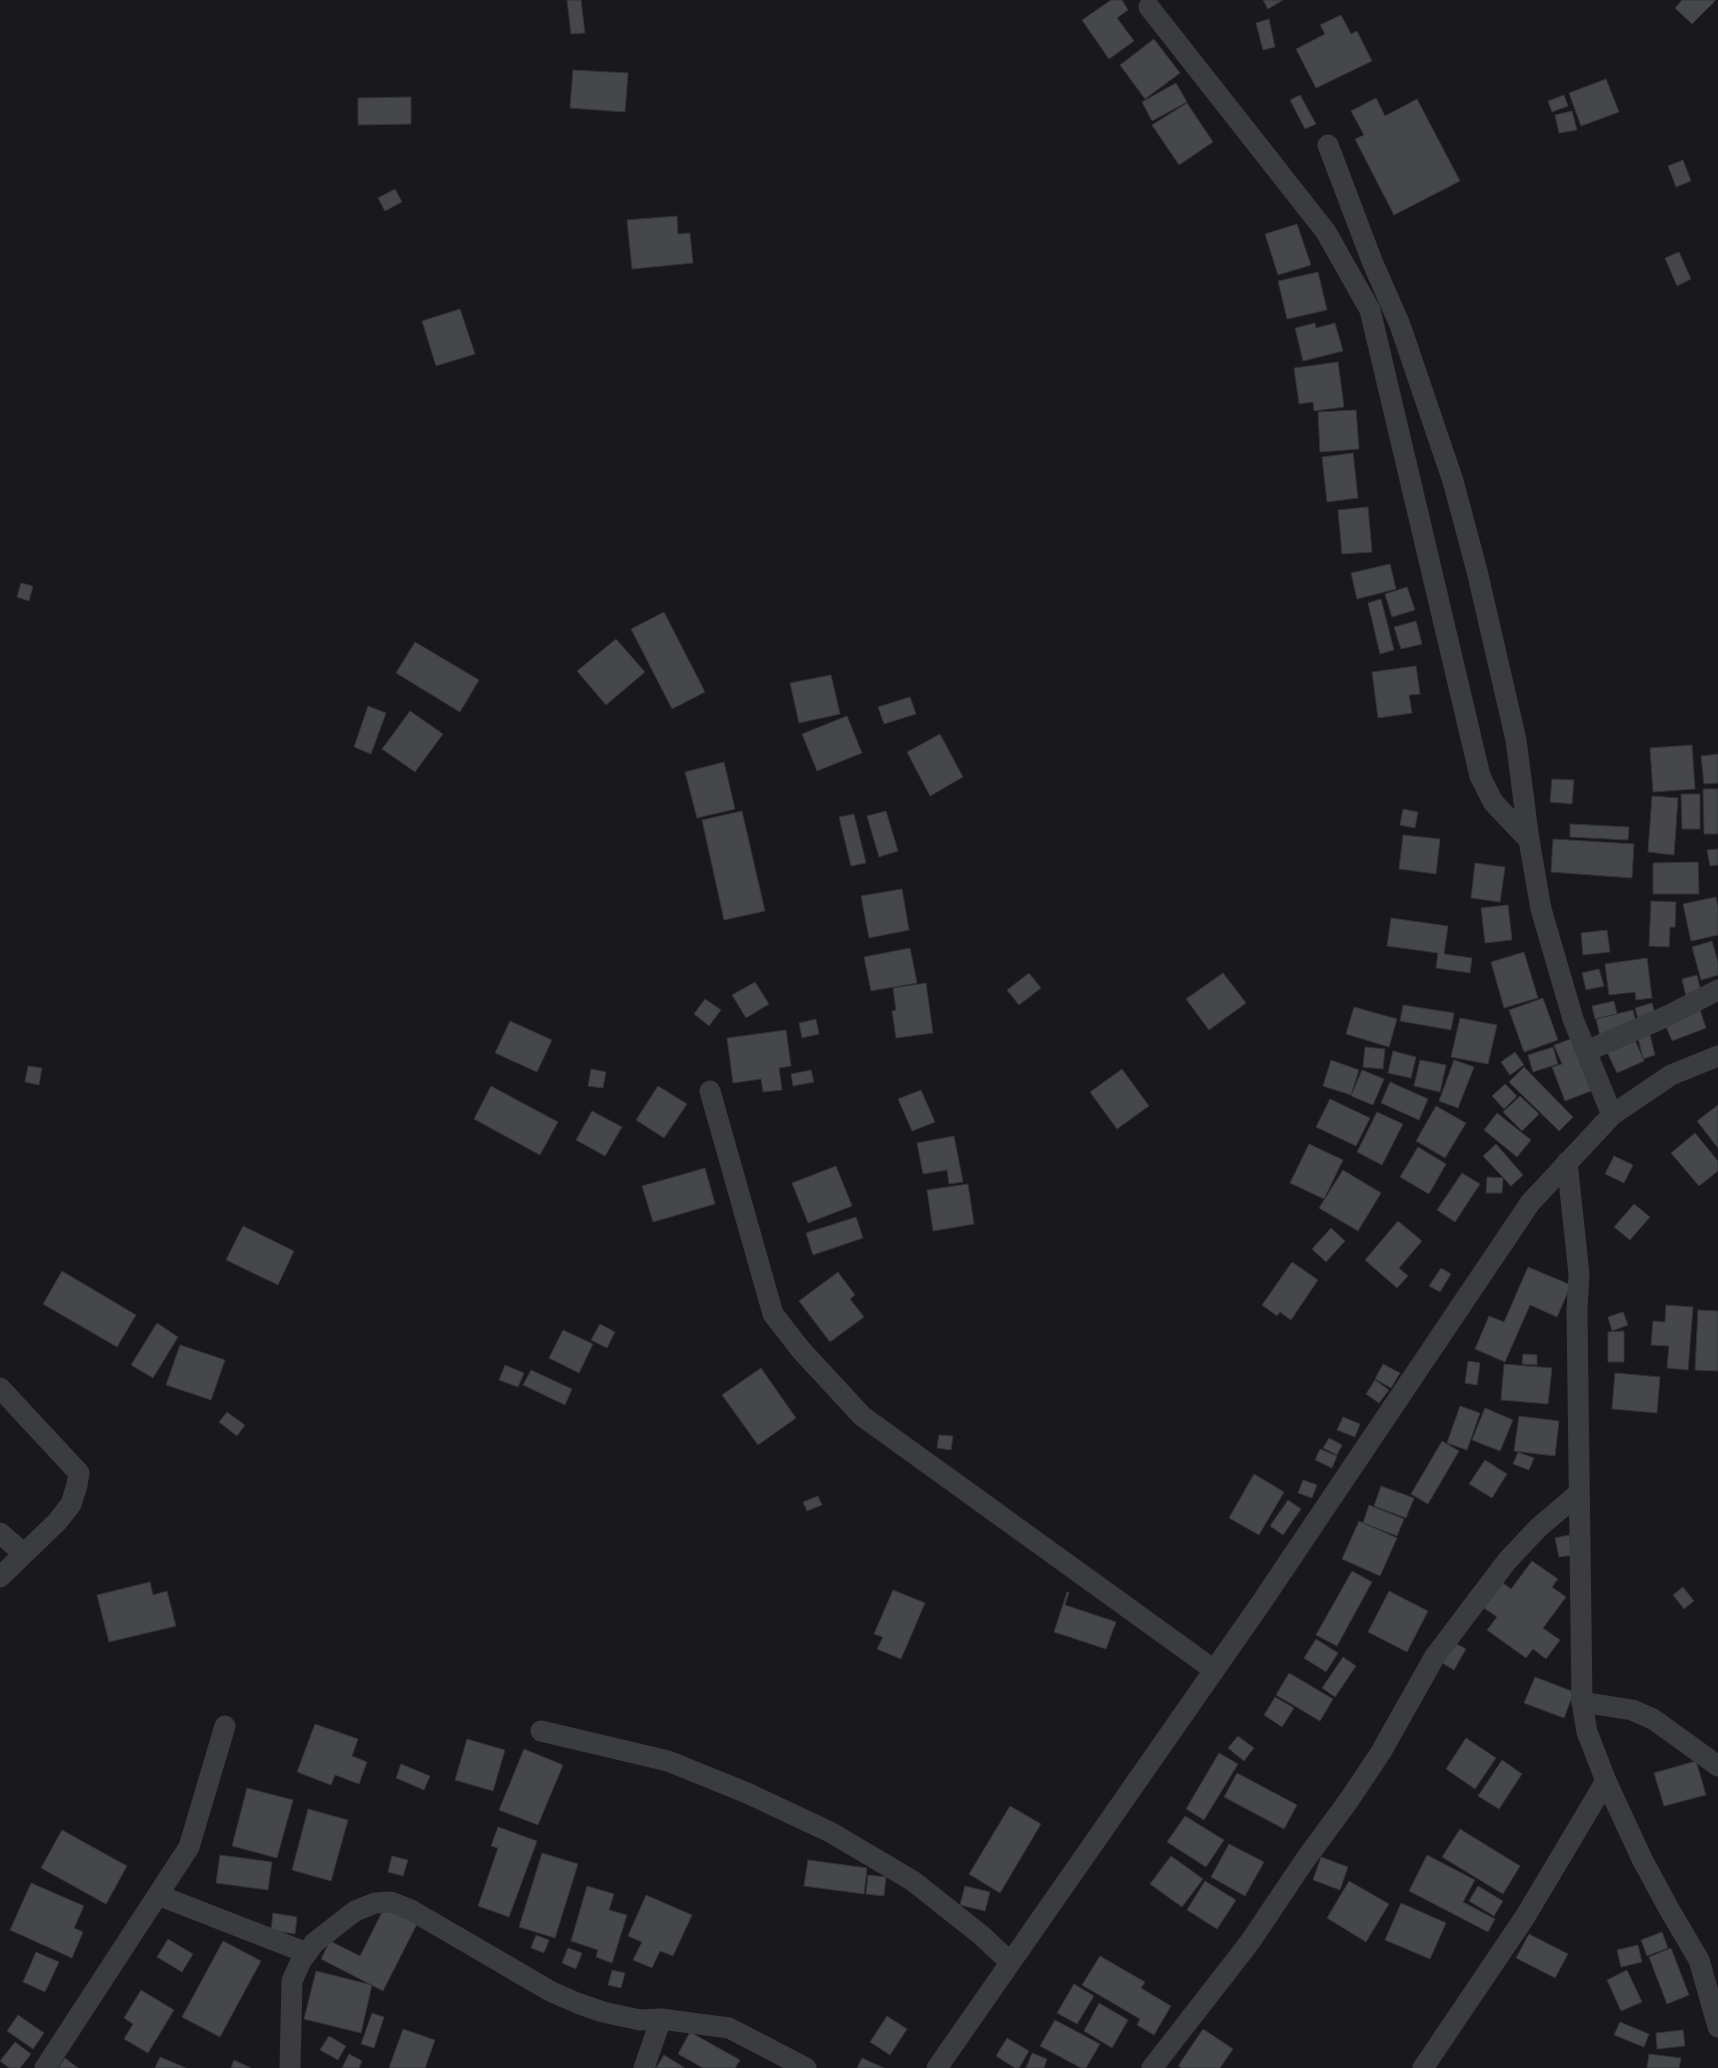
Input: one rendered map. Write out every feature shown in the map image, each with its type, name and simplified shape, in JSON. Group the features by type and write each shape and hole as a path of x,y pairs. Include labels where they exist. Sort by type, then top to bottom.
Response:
{"street":[{"path":"1149,8 1326,232 1370,310 1480,776 1493,802 1529,840"},
{"path":"1328,146 1372,261 1400,325 1454,481 1516,740 1529,840 1541,909 1573,1019 1612,1115"},
{"path":"1587,1051 1665,1017 1718,990"},
{"path":"937,2068 1214,1670 1530,1203 1612,1115 1671,1075 1718,1056"},
{"path":"710,1091 773,1314 801,1350 862,1416 1214,1670"},
{"path":"1567,1162 1579,1274 1577,1311 1578,1494 1582,1702 1587,1732 1606,1781 1642,1859 1699,1960 1718,2027"},
{"path":"0,1388 79,1473 78,1485 71,1504 58,1521 0,1577"},
{"path":"1152,2068 1250,1942 1305,1860 1349,1800 1381,1752 1435,1656 1507,1562 1538,1528 1578,1494"},
{"path":"0,1534 24,1553"},
{"path":"1582,1702 1632,1710 1653,1719 1718,1766"},
{"path":"45,2068 189,1847 225,1726"},
{"path":"541,1731 668,1761 747,1793 830,1832 912,1881 980,1935 1010,1962"},
{"path":"1423,2068 1525,1917 1606,1781"},
{"path":"158,1895 307,1952"},
{"path":"290,2068 292,1981 301,1961 314,1944 355,1911 375,1903 391,1902 411,1910 550,1991 603,2012 640,2020 660,2019 729,2028 806,2068"},
{"path":"644,2068 660,2019"}],"building":[{"path":"567,0 581,0 585,33 571,34"},
{"path":"1111,0 1122,0 1128,10 1117,18 1134,41 1109,59 1082,20"},
{"path":"1263,0 1283,0 1268,9"},
{"path":"1682,0 1715,1 1692,24 1675,8"},
{"path":"1341,15 1351,34 1357,31 1372,61 1316,88 1296,49 1325,34 1320,25"},
{"path":"1269,19 1275,47 1263,50 1256,23"},
{"path":"1154,39 1180,73 1145,99 1120,65"},
{"path":"573,70 628,73 625,112 570,108"},
{"path":"1606,79 1619,112 1581,126 1569,93"},
{"path":"1176,83 1187,102 1152,121 1142,102"},
{"path":"1300,95 1316,124 1305,129 1290,100"},
{"path":"1564,95 1568,106 1552,112 1548,101"},
{"path":"411,97 411,124 358,125 358,98"},
{"path":"1376,98 1385,116 1417,99 1460,181 1394,215 1355,139 1364,135 1351,111"},
{"path":"1187,103 1213,142 1179,165 1152,125"},
{"path":"1572,111 1577,130 1559,133 1555,115"},
{"path":"1683,160 1691,181 1676,187 1668,166"},
{"path":"395,189 402,202 385,211 378,198"},
{"path":"677,216 678,234 690,233 693,263 632,269 627,220"},
{"path":"1297,224 1311,265 1278,275 1265,234"},
{"path":"1679,252 1691,279 1677,286 1665,258"},
{"path":"1318,272 1327,310 1287,319 1278,281"},
{"path":"460,309 475,354 436,366 422,321"},
{"path":"1315,323 1316,328 1335,323 1343,351 1303,361 1295,328"},
{"path":"1338,362 1344,407 1314,411 1313,402 1299,404 1294,368"},
{"path":"1356,410 1359,449 1320,452 1318,412"},
{"path":"1353,453 1358,498 1327,502 1322,457"},
{"path":"1368,507 1372,552 1342,554 1338,510"},
{"path":"1390,564 1396,589 1357,599 1351,573"},
{"path":"21,583 33,586 29,601 17,597"},
{"path":"1407,587 1415,610 1392,617 1385,594"},
{"path":"1381,599 1394,650 1380,654 1368,603"},
{"path":"664,612 705,692 672,709 631,629"},
{"path":"1416,621 1422,644 1401,649 1394,627"},
{"path":"616,639 645,672 606,705 577,671"},
{"path":"415,642 479,680 460,712 396,673"},
{"path":"1416,666 1420,694 1409,695 1412,713 1378,718 1372,672"},
{"path":"831,675 840,714 799,723 790,683"},
{"path":"910,697 916,714 884,724 878,707"},
{"path":"368,706 386,713 371,754 354,747"},
{"path":"410,711 443,734 415,772 382,749"},
{"path":"847,716 862,753 817,771 802,734"},
{"path":"940,734 963,777 930,796 907,752"},
{"path":"1692,745 1695,789 1653,792 1650,748"},
{"path":"1718,754 1718,783 1704,784 1701,756"},
{"path":"724,762 735,809 697,818 685,772"},
{"path":"1552,779 1574,780 1572,804 1550,802"},
{"path":"1703,789 1718,789 1718,834 1704,834"},
{"path":"1681,794 1700,794 1700,829 1682,829"},
{"path":"1652,796 1678,798 1674,855 1648,852"},
{"path":"1403,809 1418,812 1415,828 1400,825"},
{"path":"742,811 765,911 724,920 702,820"},
{"path":"886,811 898,851 879,857 867,816"},
{"path":"854,814 866,863 851,866 839,817"},
{"path":"1570,824 1629,827 1628,840 1570,837"},
{"path":"1403,835 1440,839 1436,874 1399,869"},
{"path":"1553,839 1634,844 1632,878 1551,872"},
{"path":"1718,849 1718,865 1710,866 1707,850"},
{"path":"1698,862 1699,894 1653,894 1653,863"},
{"path":"1475,863 1505,867 1500,902 1471,898"},
{"path":"902,889 909,930 869,938 861,896"},
{"path":"1716,897 1718,935 1691,941 1683,904"},
{"path":"1651,901 1676,902 1675,927 1670,927 1669,947 1649,946"},
{"path":"1508,905 1512,940 1485,943 1481,908"},
{"path":"1391,918 1448,926 1444,954 1472,958 1470,973 1436,968 1438,953 1387,946"},
{"path":"1607,930 1610,952 1583,955 1581,933"},
{"path":"1712,941 1718,962 1718,975 1701,980 1692,947"},
{"path":"910,948 917,983 871,991 864,957"},
{"path":"1524,952 1538,998 1504,1008 1491,962"},
{"path":"1647,958 1652,998 1636,1000 1635,992 1609,995 1605,964"},
{"path":"1599,969 1604,986 1586,990 1582,973"},
{"path":"1029,973 1041,988 1019,1005 1007,990"},
{"path":"1223,973 1246,1003 1209,1030 1186,999"},
{"path":"1697,975 1701,992 1686,996 1682,979"},
{"path":"755,982 769,1004 746,1018 732,995"},
{"path":"926,983 933,1033 896,1038 892,1011 896,1010 893,988"},
{"path":"1543,998 1558,1040 1524,1052 1509,1010"},
{"path":"705,999 721,1010 709,1026 694,1014"},
{"path":"1614,1001 1617,1014 1595,1019 1592,1006"},
{"path":"1652,1003 1656,1018 1639,1023 1635,1008"},
{"path":"1403,1005 1454,1013 1451,1030 1400,1021"},
{"path":"1354,1007 1397,1019 1389,1047 1346,1034"},
{"path":"1633,1010 1637,1027 1600,1036 1596,1019"},
{"path":"1700,1010 1706,1028 1672,1041 1665,1024"},
{"path":"1460,1018 1497,1025 1488,1064 1451,1057"},
{"path":"816,1019 819,1034 802,1038 799,1023"},
{"path":"510,1021 552,1040 537,1072 495,1053"},
{"path":"786,1030 791,1066 779,1068 782,1090 763,1092 761,1079 733,1083 727,1038"},
{"path":"1650,1035 1655,1055 1643,1059 1638,1038"},
{"path":"1571,1039 1591,1091 1565,1101 1552,1067 1562,1064 1554,1045"},
{"path":"1635,1040 1644,1061 1617,1073 1607,1052"},
{"path":"1365,1047 1385,1049 1383,1069 1363,1067"},
{"path":"1553,1047 1558,1064 1533,1072 1528,1055"},
{"path":"1393,1051 1416,1057 1411,1078 1388,1073"},
{"path":"1515,1052 1524,1065 1510,1075 1501,1062"},
{"path":"1331,1060 1359,1070 1351,1095 1323,1086"},
{"path":"1420,1060 1446,1065 1440,1092 1414,1086"},
{"path":"1454,1060 1474,1067 1458,1108 1439,1101"},
{"path":"28,1066 42,1068 39,1085 25,1082"},
{"path":"1524,1067 1573,1117 1559,1131 1509,1082"},
{"path":"591,1069 606,1072 603,1088 588,1086"},
{"path":"1122,1069 1149,1106 1117,1129 1090,1092"},
{"path":"811,1070 814,1082 793,1086 791,1074"},
{"path":"1362,1070 1384,1079 1373,1105 1351,1096"},
{"path":"1390,1082 1428,1099 1419,1120 1381,1103"},
{"path":"1505,1084 1517,1096 1504,1109 1492,1096"},
{"path":"491,1086 558,1122 540,1155 474,1119"},
{"path":"658,1086 687,1104 664,1138 636,1120"},
{"path":"921,1090 935,1122 912,1131 898,1099"},
{"path":"1520,1096 1539,1114 1522,1131 1503,1112"},
{"path":"1330,1099 1370,1118 1356,1146 1316,1127"},
{"path":"1718,1105 1718,1148 1697,1121"},
{"path":"1436,1106 1466,1123 1445,1158 1416,1141"},
{"path":"592,1111 622,1127 605,1156 576,1140"},
{"path":"1377,1112 1403,1124 1382,1165 1357,1152"},
{"path":"1497,1113 1531,1140 1517,1157 1484,1130"},
{"path":"1695,1133 1718,1161 1718,1171 1699,1186 1671,1153"},
{"path":"954,1136 963,1182 949,1184 947,1170 923,1174 917,1143"},
{"path":"1309,1144 1343,1160 1324,1199 1290,1183"},
{"path":"1496,1144 1523,1175 1511,1186 1483,1156"},
{"path":"1418,1147 1446,1164 1429,1194 1400,1177"},
{"path":"1614,1156 1633,1165 1624,1183 1605,1174"},
{"path":"836,1166 852,1206 808,1223 792,1183"},
{"path":"705,1168 715,1204 653,1222 642,1186"},
{"path":"1343,1170 1381,1193 1358,1231 1319,1208"},
{"path":"1462,1173 1480,1184 1455,1222 1437,1210"},
{"path":"1487,1177 1503,1178 1502,1193 1486,1193"},
{"path":"968,1184 974,1224 933,1231 927,1190"},
{"path":"1634,1204 1650,1217 1630,1240 1614,1227"},
{"path":"856,1217 863,1238 813,1255 806,1233"},
{"path":"1398,1221 1422,1241 1399,1268 1408,1276 1397,1288 1365,1260"},
{"path":"243,1226 294,1251 278,1285 226,1260"},
{"path":"1331,1228 1345,1241 1326,1262 1312,1249"},
{"path":"1292,1262 1318,1280 1291,1320 1280,1312 1277,1316 1262,1305"},
{"path":"1528,1267 1571,1285 1557,1317 1530,1305 1505,1362 1475,1349 1489,1316 1504,1322"},
{"path":"1441,1268 1451,1274 1440,1292 1429,1286"},
{"path":"62,1271 136,1315 117,1347 43,1304"},
{"path":"838,1272 855,1295 850,1299 864,1317 830,1342 799,1301"},
{"path":"1666,1305 1693,1307 1688,1370 1667,1368 1669,1346 1651,1345 1653,1321 1665,1322"},
{"path":"1698,1310 1718,1311 1718,1371 1695,1370"},
{"path":"1623,1312 1628,1325 1612,1331 1608,1317"},
{"path":"157,1323 178,1337 153,1378 131,1365"},
{"path":"600,1324 615,1332 607,1348 591,1340"},
{"path":"563,1330 593,1344 579,1373 549,1358"},
{"path":"1624,1331 1624,1362 1608,1362 1608,1332"},
{"path":"180,1345 225,1360 211,1400 166,1385"},
{"path":"1523,1354 1537,1355 1537,1365 1522,1364"},
{"path":"1468,1361 1480,1363 1477,1385 1465,1383"},
{"path":"1383,1364 1400,1373 1391,1388 1375,1379"},
{"path":"1504,1364 1552,1368 1548,1404 1501,1400"},
{"path":"505,1365 524,1373 518,1387 499,1380"},
{"path":"761,1368 796,1418 758,1445 722,1395"},
{"path":"531,1370 572,1389 565,1405 523,1385"},
{"path":"1615,1373 1660,1377 1657,1413 1612,1409"},
{"path":"1375,1380 1389,1390 1379,1403 1366,1394"},
{"path":"1460,1406 1480,1413 1467,1450 1447,1443"},
{"path":"1485,1408 1513,1420 1500,1451 1472,1440"},
{"path":"227,1412 245,1425 237,1436 219,1422"},
{"path":"1519,1416 1559,1421 1555,1456 1514,1451"},
{"path":"1343,1417 1360,1424 1355,1437 1337,1430"},
{"path":"939,1435 953,1436 951,1450 937,1448"},
{"path":"1329,1438 1342,1445 1337,1455 1323,1448"},
{"path":"1442,1441 1459,1451 1428,1504 1411,1494"},
{"path":"1320,1449 1337,1456 1332,1468 1315,1460"},
{"path":"1518,1452 1534,1458 1529,1470 1513,1464"},
{"path":"1485,1460 1507,1474 1492,1498 1469,1484"},
{"path":"1254,1474 1284,1492 1259,1535 1229,1518"},
{"path":"1303,1480 1317,1485 1312,1498 1298,1493"},
{"path":"1381,1486 1414,1498 1406,1518 1374,1506"},
{"path":"818,1496 822,1505 807,1511 803,1502"},
{"path":"1288,1500 1301,1509 1283,1535 1270,1526"},
{"path":"1369,1505 1404,1519 1397,1536 1363,1523"},
{"path":"1359,1521 1397,1538 1380,1576 1342,1559"},
{"path":"1569,1535 1573,1555 1559,1557 1555,1538"},
{"path":"1532,1561 1558,1579 1552,1587 1566,1597 1543,1628 1560,1640 1546,1659 1533,1649 1526,1658 1487,1630 1497,1617 1484,1608 1503,1583 1511,1589"},
{"path":"1352,1571 1372,1582 1337,1646 1316,1635"},
{"path":"150,1582 153,1595 167,1591 176,1626 109,1642 97,1595"},
{"path":"1683,1587 1694,1601 1684,1609 1673,1595"},
{"path":"893,1590 925,1603 901,1659 877,1649 883,1637 874,1634"},
{"path":"1389,1591 1428,1611 1407,1652 1368,1632"},
{"path":"1067,1592 1069,1592 1065,1605 1116,1622 1106,1649 1054,1632"},
{"path":"1316,1639 1338,1653 1326,1672 1304,1658"},
{"path":"1451,1641 1466,1649 1454,1670 1439,1661"},
{"path":"1343,1657 1356,1666 1335,1697 1322,1688"},
{"path":"1289,1673 1333,1699 1320,1721 1276,1695"},
{"path":"1535,1677 1574,1692 1564,1718 1524,1703"},
{"path":"1275,1697 1294,1708 1282,1727 1264,1715"},
{"path":"315,1724 358,1739 352,1756 367,1762 359,1784 335,1775 331,1785 297,1772"},
{"path":"1238,1736 1254,1748 1244,1761 1228,1748"},
{"path":"1466,1738 1496,1758 1475,1789 1446,1769"},
{"path":"467,1739 505,1750 493,1791 455,1780"},
{"path":"524,1749 563,1765 538,1825 499,1810"},
{"path":"1219,1753 1238,1764 1204,1820 1186,1809"},
{"path":"1502,1760 1522,1774 1499,1809 1478,1796"},
{"path":"1696,1761 1706,1795 1664,1806 1654,1773"},
{"path":"401,1764 430,1776 424,1790 396,1778"},
{"path":"1237,1773 1297,1805 1284,1829 1224,1797"},
{"path":"247,1788 293,1800 277,1858 232,1846"},
{"path":"1010,1806 1041,1824 1000,1893 969,1874"},
{"path":"308,1809 348,1820 331,1881 292,1870"},
{"path":"1185,1816 1224,1840 1206,1867 1167,1842"},
{"path":"498,1827 537,1841 509,1917 478,1906 498,1848 491,1846"},
{"path":"1460,1829 1520,1866 1503,1894 1442,1857"},
{"path":"62,1830 127,1866 106,1904 41,1868"},
{"path":"1229,1844 1264,1862 1245,1896 1211,1877"},
{"path":"542,1853 578,1864 555,1938 519,1927"},
{"path":"220,1855 272,1862 268,1890 216,1883"},
{"path":"1427,1855 1475,1880 1463,1902 1495,1919 1488,1932 1409,1891"},
{"path":"392,1856 408,1860 403,1876 388,1872"},
{"path":"1171,1856 1203,1879 1182,1907 1150,1884"},
{"path":"1321,1857 1348,1867 1340,1890 1313,1880"},
{"path":"808,1860 867,1868 864,1894 804,1886"},
{"path":"868,1875 886,1877 884,1896 866,1894"},
{"path":"1205,1881 1236,1900 1217,1929 1187,1910"},
{"path":"1349,1881 1389,1904 1366,1942 1327,1918"},
{"path":"31,1883 84,1906 74,1928 83,1932 72,1958 10,1930"},
{"path":"587,1886 614,1894 609,1910 627,1915 612,1963 596,1957 598,1950 571,1941"},
{"path":"965,1886 990,1892 985,1911 960,1905"},
{"path":"1478,1886 1503,1901 1494,1916 1469,1901"},
{"path":"646,1895 692,1915 673,1956 660,1951 652,1968 633,1960 642,1942 628,1936"},
{"path":"1401,1903 1446,1923 1430,1959 1385,1940"},
{"path":"385,1906 418,1922 383,1991 321,1959 330,1941 360,1956"},
{"path":"273,1913 297,1917 295,1934 271,1930"},
{"path":"1662,1932 1668,1948 1647,1956 1641,1940"},
{"path":"1529,1934 1568,1954 1555,1978 1516,1958"},
{"path":"536,1935 549,1940 544,1953 531,1948"},
{"path":"168,1939 193,1954 182,1972 157,1957"},
{"path":"223,1941 261,1961 220,2037 182,2017"},
{"path":"1638,1945 1642,1962 1621,1967 1617,1950"},
{"path":"568,1948 582,1953 576,1969 562,1963"},
{"path":"1671,1948 1689,1995 1667,2004 1649,1957"},
{"path":"36,1952 59,1962 45,1992 23,1982"},
{"path":"1100,1956 1145,1982 1141,1988 1171,2006 1154,2035 1137,2025 1140,2019 1082,1985"},
{"path":"612,1970 625,1973 621,1988 608,1985"},
{"path":"1627,1970 1642,2002 1621,2011 1607,1980"},
{"path":"316,1971 372,1985 361,2033 304,2019"},
{"path":"1074,1984 1094,1996 1077,2024 1057,2013"},
{"path":"141,1990 174,2010 148,2053 124,2039 133,2024 124,2018"},
{"path":"1099,2003 1128,2020 1112,2048 1084,2031"},
{"path":"372,2013 384,2017 374,2048 361,2044"},
{"path":"18,2015 44,2033 33,2049 7,2031"},
{"path":"887,2016 907,2029 890,2055 870,2042"},
{"path":"1055,2020 1100,2044 1086,2068 1081,2068 1040,2046"},
{"path":"1620,2022 1649,2034 1644,2047 1614,2035"},
{"path":"403,2029 435,2040 425,2068 389,2068"},
{"path":"1203,2029 1233,2049 1220,2068 1182,2068 1178,2066"},
{"path":"1683,2030 1685,2046 1657,2049 1656,2033"},
{"path":"690,2032 740,2060 735,2068 703,2068 678,2054"},
{"path":"329,2036 346,2046 338,2060 320,2050"},
{"path":"1007,2038 1029,2051 1019,2068 1015,2068 996,2056"},
{"path":"15,2042 31,2054 20,2068 9,2068 0,2061"},
{"path":"1032,2053 1047,2059 1044,2068 1026,2068"},
{"path":"349,2054 362,2061 359,2068 342,2068"},
{"path":"1649,2054 1681,2058 1679,2068 1647,2068"},
{"path":"664,2055 685,2068 656,2068"},
{"path":"160,2057 186,2068 155,2068"},
{"path":"65,2058 78,2068 58,2068"},
{"path":"862,2058 884,2068 857,2068"},
{"path":"234,2060 251,2068 231,2068"}]}
